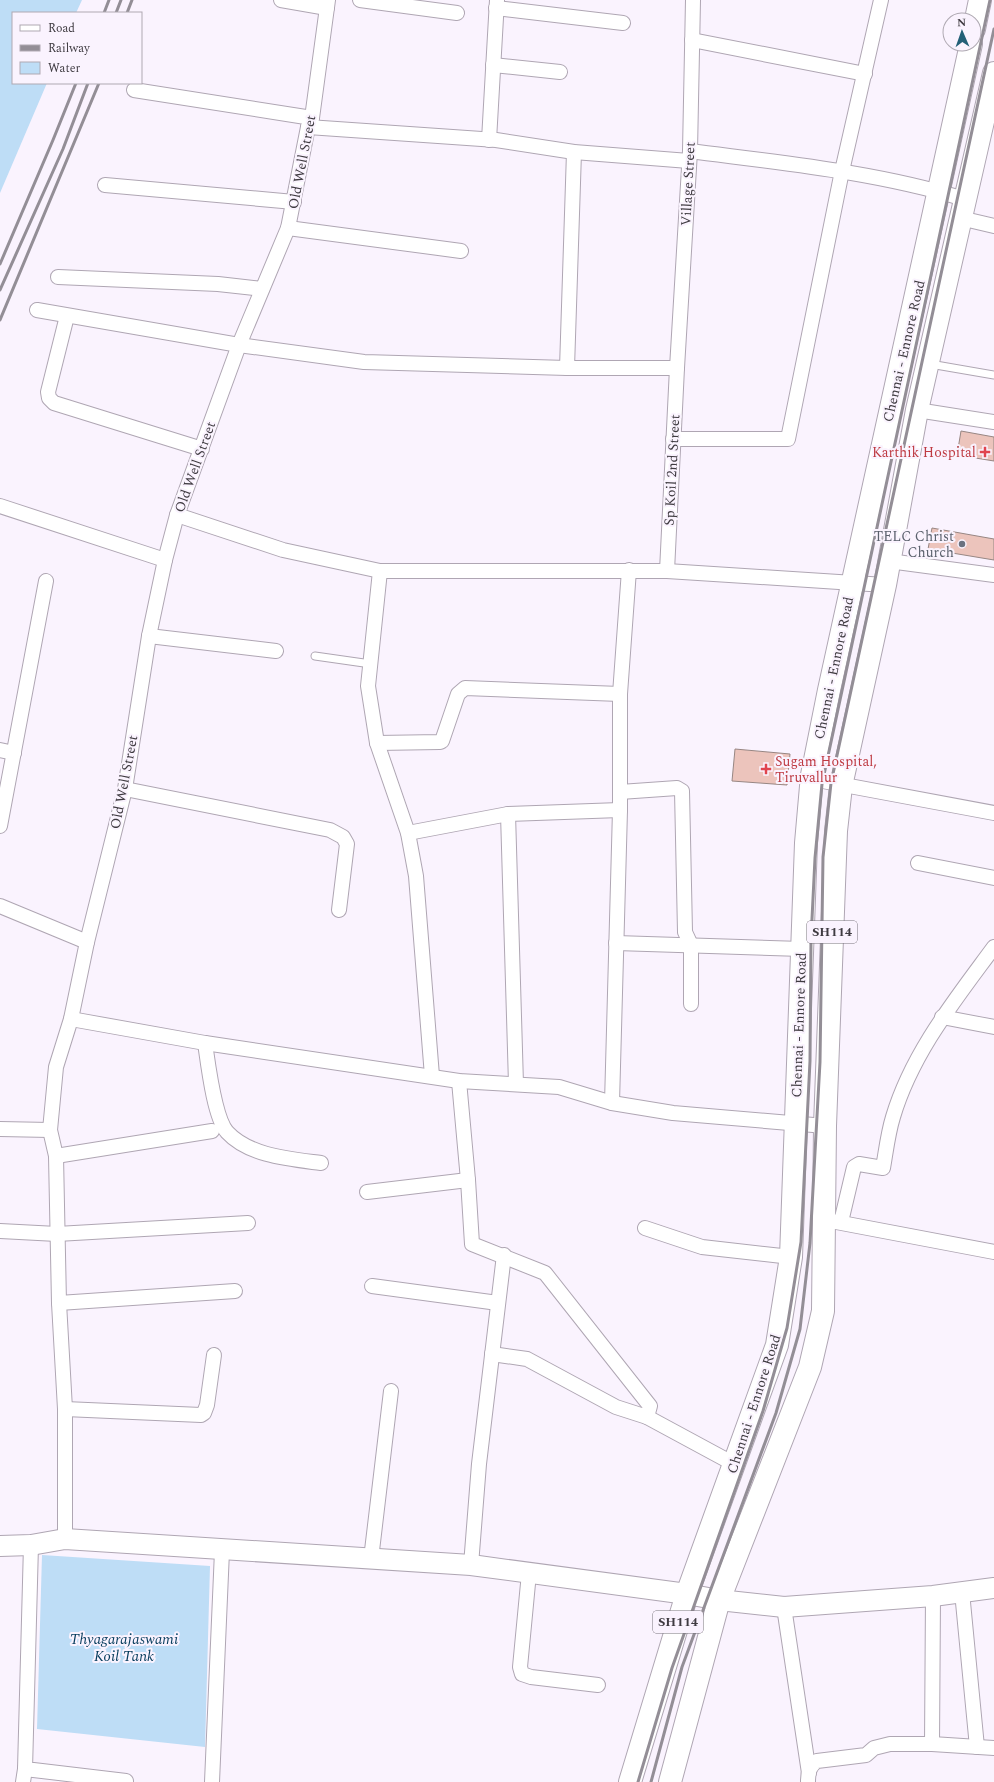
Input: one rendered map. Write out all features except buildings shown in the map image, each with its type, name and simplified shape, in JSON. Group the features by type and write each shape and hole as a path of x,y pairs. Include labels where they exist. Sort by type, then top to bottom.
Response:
{"main road":[{"path":"978,12 980,0"},
{"name":"Chennai - Ennore Road","path":"630,1782 687,1594 777,1344 791,1257 806,843 812,780 852,582 940,192 969,52"},
{"name":"Chennai - Ennore Road","path":"670,1782 719,1600 810,1367 823,1311 833,1221 825,1126 836,831 841,786 890,561 927,363 994,73"}],"street":[{"path":"281,0 327,4"},
{"path":"360,0 457,13"},
{"name":"Village Street","path":"677,368 690,156 693,0"},
{"path":"673,439 788,439 842,171 881,0"},
{"name":"Old Well Street","path":"65,1540 65,1409 59,1302 56,1156 50,1130 56,1067 71,1019 87,942 125,789 149,636 165,560 177,515 239,346 288,228 310,122 327,4"},
{"path":"488,140 497,4 623,23"},
{"path":"692,40 865,74"},
{"path":"493,65 560,72"},
{"path":"134,90 310,122 488,140 574,152 690,156 842,171 940,192 962,209 994,226"},
{"path":"567,368 574,152"},
{"path":"105,185 294,202"},
{"path":"288,228 461,251"},
{"path":"58,277 218,284 262,289"},
{"path":"37,310 239,346 364,362 567,368 677,368"},
{"path":"67,316 48,392 49,398 54,402 202,449"},
{"name":"Sp Koil 2nd Street","path":"667,571 677,368"},
{"path":"917,410 994,422"},
{"path":"0,506 165,560"},
{"path":"177,515 283,550 380,571 667,571 885,585"},
{"path":"890,561 994,575"},
{"path":"612,1103 620,810 620,694 629,570"},
{"path":"380,571 368,686 377,743 408,833 416,876 432,1076"},
{"path":"0,826 7,751 46,581"},
{"path":"149,636 276,651"},
{"path":"377,743 442,741 458,694 465,688 620,694"},
{"path":"812,780 994,813"},
{"path":"620,792 677,788 682,791 684,932 691,945 691,1004"},
{"path":"125,789 330,830 343,837 347,844 339,910"},
{"path":"408,833 508,814 620,810"},
{"path":"508,814 516,1084"},
{"path":"918,863 994,878"},
{"path":"0,906 87,942"},
{"path":"616,943 802,949"},
{"path":"994,947 942,1017 915,1062 892,1117 883,1168 859,1164 854,1167 833,1221 994,1252"},
{"path":"942,1017 994,1026"},
{"path":"71,1019 205,1043 459,1081 559,1088 612,1103 673,1112 825,1126"},
{"path":"205,1043 213,1092 221,1120 226,1131 245,1146 261,1152 287,1158 321,1163"},
{"path":"459,1081 472,1244 474,1246 504,1255 545,1273 650,1406 647,1417"},
{"path":"0,1129 50,1130"},
{"path":"56,1156 212,1131"},
{"path":"367,1192 468,1180"},
{"path":"0,1231 57,1234 248,1223"},
{"path":"645,1228 702,1247 791,1257"},
{"path":"471,1566 479,1464 504,1255"},
{"path":"372,1286 498,1303"},
{"path":"59,1302 235,1291"},
{"path":"492,1354 527,1359 616,1407 647,1417 734,1464"},
{"path":"65,1409 194,1415 204,1413 208,1406 214,1355"},
{"path":"371,1558 391,1391"},
{"path":"0,1546 31,1545 65,1540 222,1551 371,1558 471,1566 687,1594 719,1600 784,1607 933,1596 994,1588"},
{"path":"31,1545 24,1776 127,1782"},
{"path":"212,1782 222,1551"},
{"path":"529,1573 520,1667 522,1674 531,1677 598,1685"},
{"path":"962,1592 977,1747"},
{"path":"932,1744 933,1596"},
{"path":"784,1607 808,1777"},
{"path":"808,1777 812,1764 817,1761 866,1756 874,1748 890,1744 932,1744 994,1748"}],"lane":[{"path":"927,363 994,375"},
{"path":"315,656 371,664"}],"water":[{"path":"0,0 82,0 76,12 12,12 12,84 47,84 0,193"},
{"name":"Thyagarajaswami Koil Tank","path":"42,1555 210,1566 205,1747 37,1729"}],"railway":[{"path":"104,12 109,0"},
{"path":"116,12 121,0"},
{"path":"127,12 132,0"},
{"path":"638,1782 672,1668 763,1411 787,1328 801,1242 810,1061 811,939 815,858 822,784 990,0"},
{"path":"651,1782 682,1667 776,1413 800,1329 810,1243 820,1062 823,857 831,783 994,29"},
{"path":"0,264 76,84"},
{"path":"0,290 63,149 88,84"},
{"path":"0,320 99,84"}],"place":[{"name":"Karthik Hospital","path":"985,452"},
{"name":"TELC Christ Church","path":"962,544"},
{"name":"Sugam Hospital, Tiruvallur","path":"766,769"}]}
